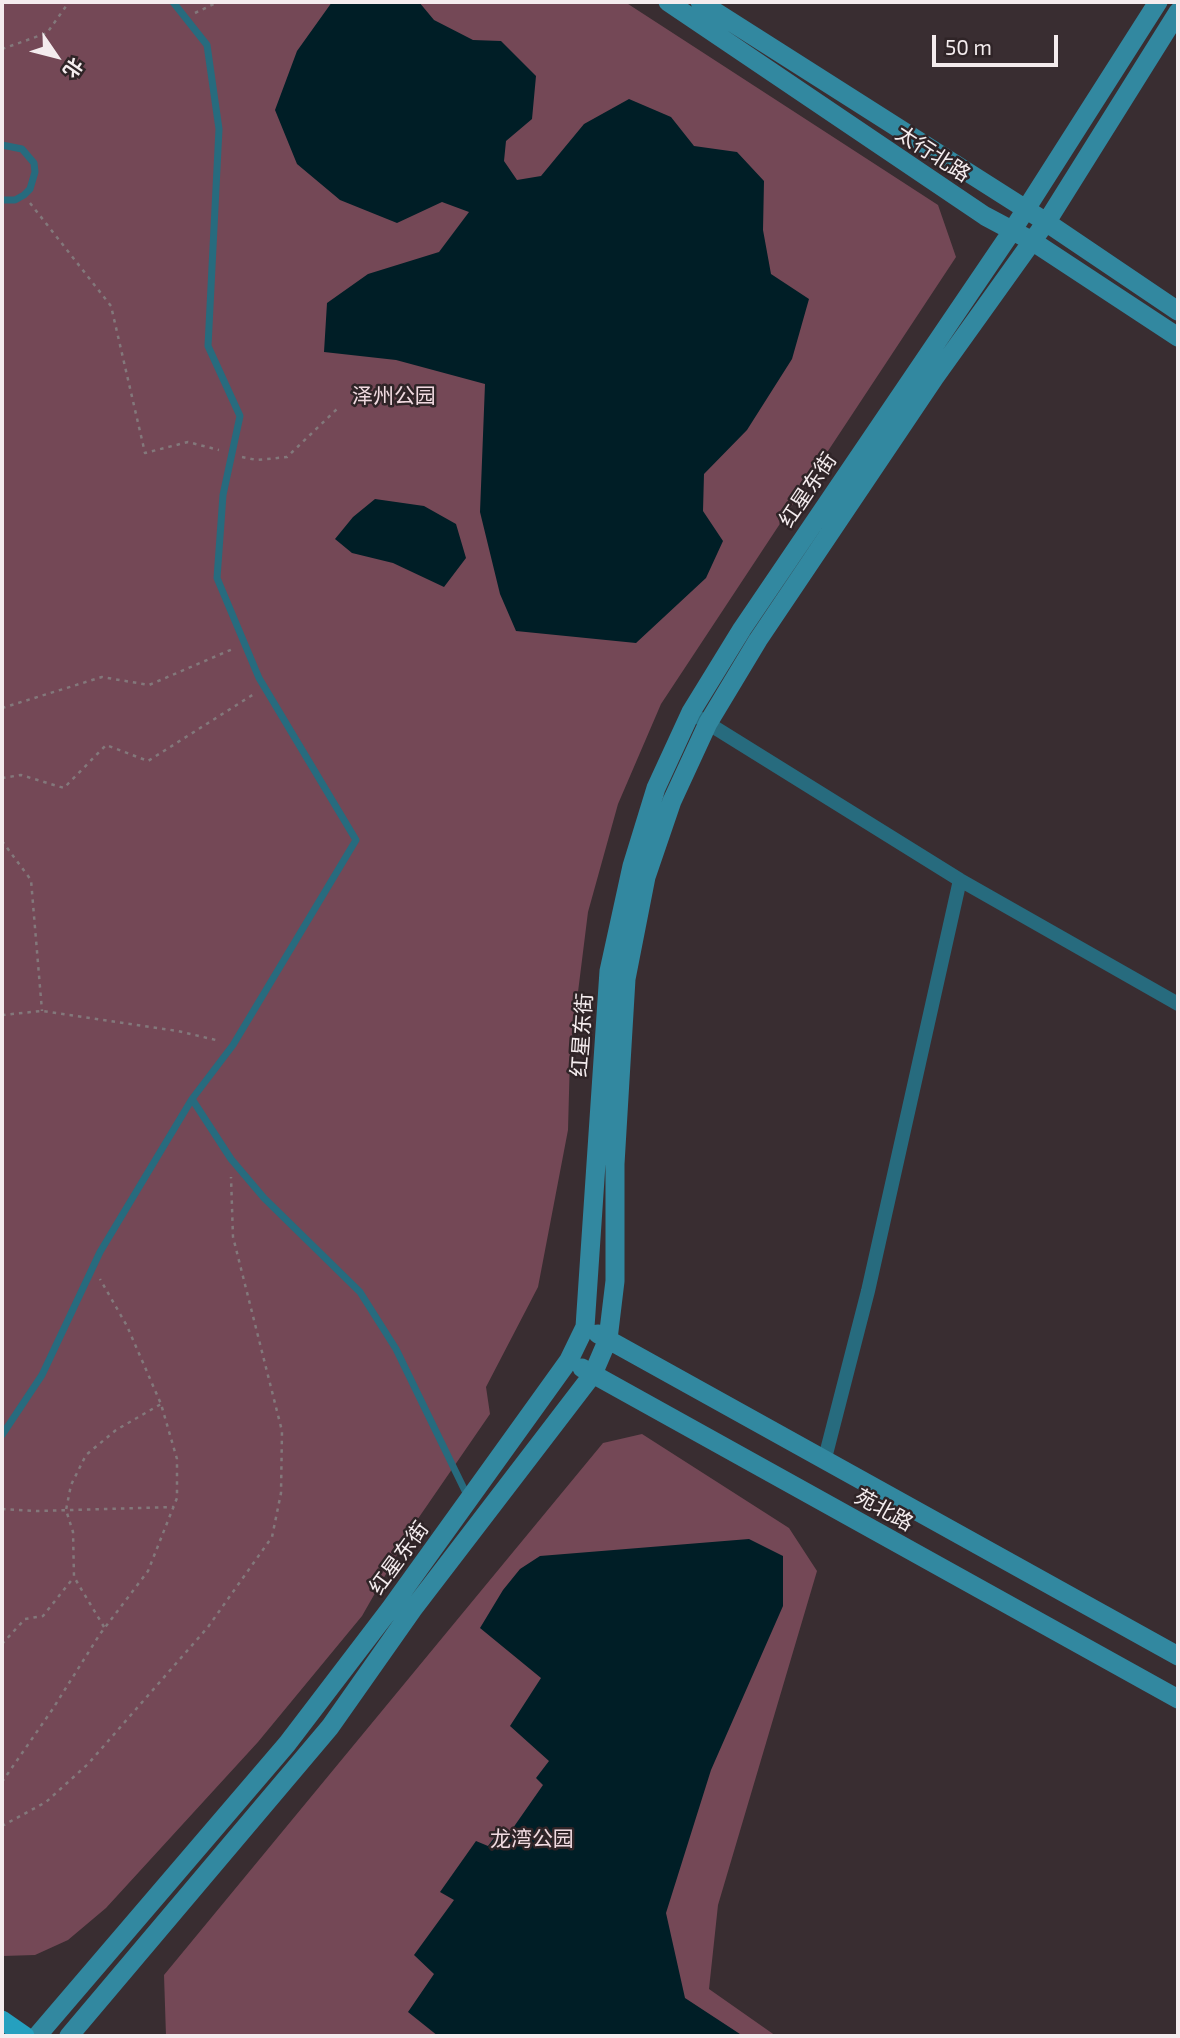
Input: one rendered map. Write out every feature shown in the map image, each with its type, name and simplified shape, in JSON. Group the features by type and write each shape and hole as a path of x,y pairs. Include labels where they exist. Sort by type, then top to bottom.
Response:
{"main road":[{"name":"太行北路","path":"668,2 864,136 1178,337"},
{"name":"太行北路","path":"700,2 1046,222 1178,311"},
{"name":"红星东街","path":"69,2036 330,1727 413,1609 593,1374 608,1339 615,1281 615,1164 626,979 646,877 699,718 742,629 1012,232 1158,2"},
{"name":"红星东街","path":"37,2036 287,1744 569,1360 585,1327 609,971 632,866 656,788 699,718 765,629 935,377 1046,222 1178,12"},
{"name":"苑北路","path":"585,1327 1178,1656"},
{"name":"苑北路","path":"569,1360 1178,1699"},
{"path":"2,2020 25,2036"}],"street":[{"path":"699,718 960,880 1178,1004"},
{"path":"825,1458 868,1291 960,880"}],"lane":[{"path":"2,1435 41,1375 93,1267 192,1099 233,1045 356,840 265,688 217,578 223,495 240,416 208,346 219,129 207,46 173,2"},
{"path":"2,145 22,149 34,163 34,180 24,195 15,200 2,200"},
{"path":"192,1099 231,1159 264,1198 360,1292 396,1349 469,1499"}],"path":[{"path":"2,49 47,33 69,2"},
{"path":"186,18 218,2"},
{"path":"24,195 111,306 145,453 188,442 257,460 287,457 337,409"},
{"path":"2,708 102,677 149,685 245,644"},
{"path":"2,778 21,775 64,788 106,745 148,761 265,688"},
{"path":"2,841 31,880 42,1011"},
{"path":"2,1016 42,1011 178,1031 233,1045"},
{"path":"2,1826 46,1802 88,1764 208,1627 272,1537 281,1493 282,1431 233,1237 231,1159"},
{"path":"2,1783 104,1628 148,1572 177,1498 177,1459 162,1404 127,1326 93,1267"},
{"path":"104,1628 75,1577 73,1532 66,1510 71,1485 86,1455 116,1430 162,1404"},
{"path":"2,1509 174,1507"},
{"path":"2,1644 25,1619 43,1616 75,1577"},
{"path":"2,1634 5,1639"}],"green space":[{"name":"泽州公园","path":"2,2 625,2 938,205 956,257 661,704 618,804 588,912 570,1056 568,1130 538,1287 486,1387 490,1414 415,1523 362,1616 258,1742 106,1908 68,1940 35,1955 3,1956"},
{"name":"龙湾公园","path":"642,1434 789,1528 817,1571 718,1905 709,1989 776,2036 166,2036 164,1975 603,1443"}],"water":[{"path":"332,2 419,2 434,20 473,40 501,41 536,76 532,119 506,141 504,161 517,180 541,176 584,124 629,99 671,117 694,146 737,152 764,181 763,230 771,274 809,299 792,359 747,430 704,474 703,511 723,541 706,578 636,643 516,631 500,594 480,512 485,384 396,360 324,352 327,303 368,274 439,252 469,212 442,202 397,223 340,200 297,164 275,110 297,51"},
{"path":"375,499 424,506 456,524 466,558 444,587 393,563 352,553 335,539 353,517"},
{"path":"749,1539 783,1556 783,1606 711,1770 666,1913 685,1998 743,2036 438,2036 408,2012 434,1974 414,1955 454,1900 440,1892 476,1841 488,1846 497,1834 506,1838 543,1785 536,1778 549,1761 510,1726 541,1678 480,1628 503,1590 520,1569 540,1556"}]}
